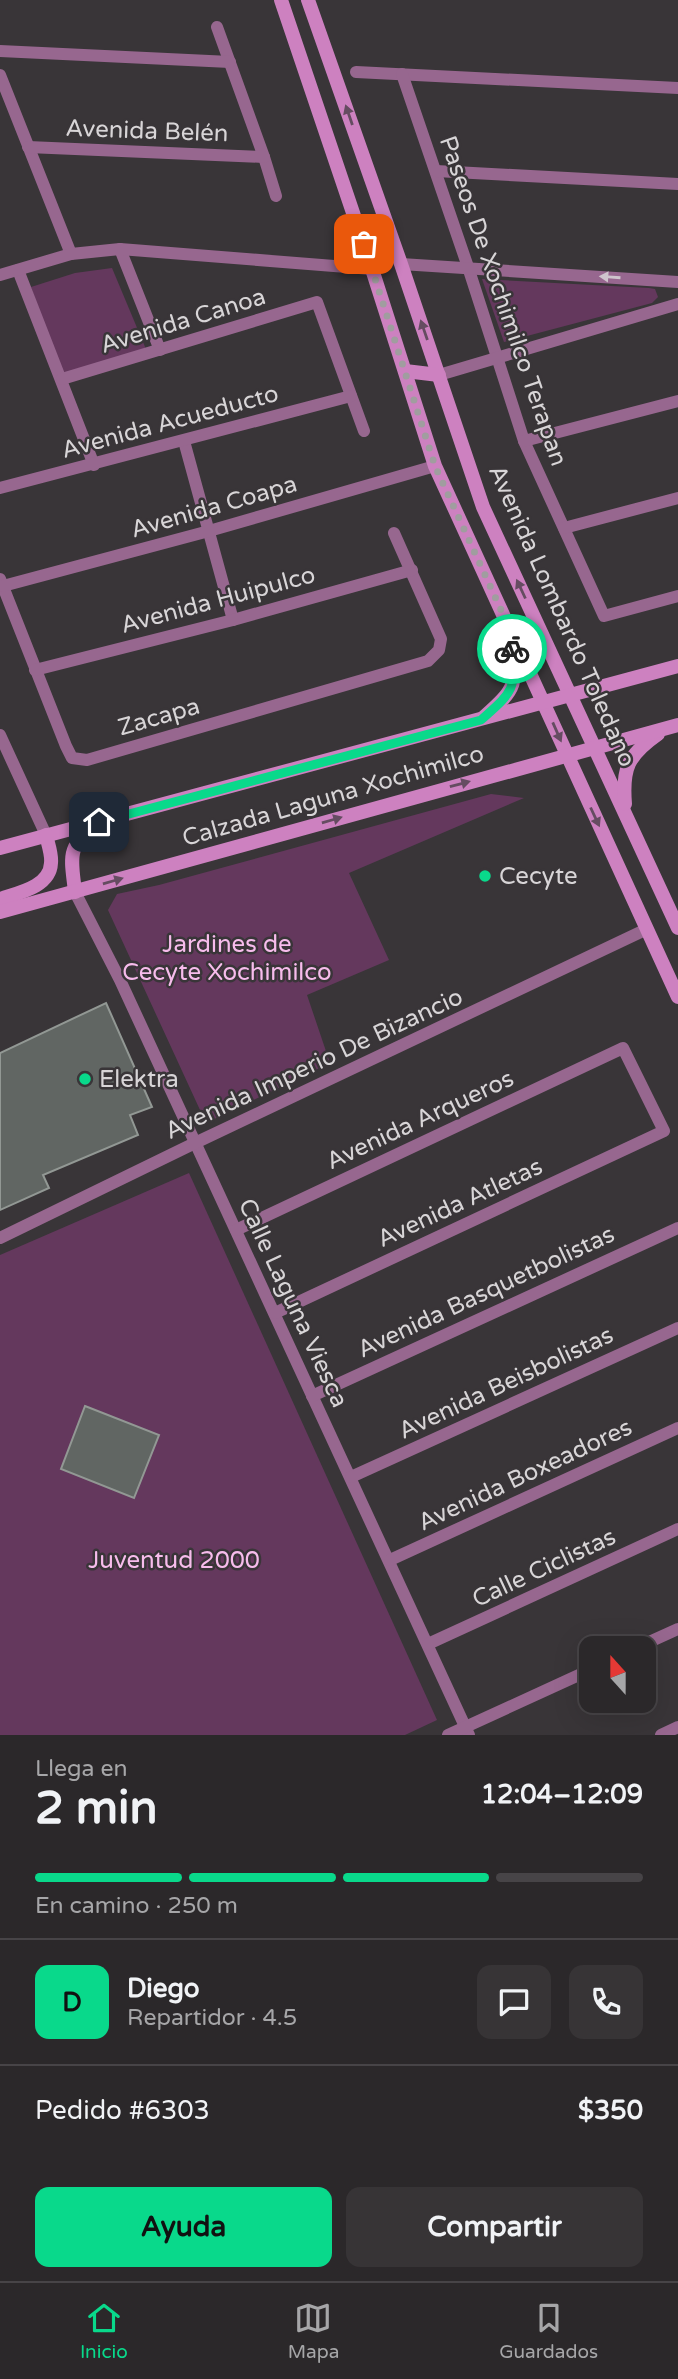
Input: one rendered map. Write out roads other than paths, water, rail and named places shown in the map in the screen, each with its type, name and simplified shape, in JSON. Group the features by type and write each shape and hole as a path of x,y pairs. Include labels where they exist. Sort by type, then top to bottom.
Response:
{"main road":[{"path":"281,0 435,466 678,997"},
{"name":"Avenida Lombardo Toledano","path":"309,0 483,507 678,928"},
{"path":"405,371 439,375"},
{"path":"481,720 506,697 513,684 515,669 508,625"},
{"name":"Calzada Laguna Xochimilco","path":"0,848 678,666"},
{"path":"625,813 625,770 633,755 642,745 672,726"},
{"name":"Calzada Laguna Xochimilco","path":"0,912 672,726"},
{"path":"75,892 72,858 74,847 85,835 223,797 256,780"},
{"path":"0,899 35,887 45,878 52,862 46,835"}],"street":[{"path":"217,27 276,197"},
{"path":"0,51 230,62"},
{"path":"356,72 678,88"},
{"name":"Paseos De Xochimilco Terapan","path":"402,74 524,441 604,616 678,596"},
{"path":"0,75 71,254"},
{"name":"Avenida Belén","path":"28,147 264,157"},
{"path":"436,171 678,184"},
{"path":"120,249 160,350"},
{"path":"0,275 71,254 120,249 372,269"},
{"path":"401,264 678,282"},
{"path":"18,270 94,465"},
{"name":"Avenida Canoa","path":"62,379 317,302 351,396"},
{"path":"439,375 678,304"},
{"path":"351,396 364,431"},
{"name":"Avenida Acueducto","path":"0,488 351,396"},
{"path":"524,441 678,401"},
{"path":"184,441 233,620"},
{"name":"Avenida Coapa","path":"1,583 209,531 435,466"},
{"path":"564,528 678,498"},
{"path":"394,533 412,570"},
{"name":"Zacapa","path":"1,583 72,758 87,760 428,661 439,650 441,639 412,570"},
{"name":"Avenida Huipulco","path":"35,670 233,620 412,570"},
{"path":"0,735 46,835"},
{"name":"Calle Laguna Viesca","path":"75,892 120,980 467,1731"},
{"name":"Avenida Imperio De Bizancio","path":"0,1238 647,929"},
{"name":"Avenida Arqueros","path":"236,1230 623,1048 664,1131"},
{"name":"Avenida Atletas","path":"275,1312 664,1131"},
{"name":"Avenida Basquetbolistas","path":"312,1396 678,1228"},
{"name":"Avenida Beisbolistas","path":"351,1477 678,1328"},
{"name":"Avenida Boxeadores","path":"390,1560 678,1428"},
{"name":"Calle Ciclistas","path":"428,1644 678,1530"},
{"path":"656,1639 678,1629"},
{"path":"447,1735 467,1731 579,1675"},
{"path":"661,1735 678,1727"}],"place":[{"name":"Cecyte","path":"485,876"},
{"name":"Elektra","path":"85,1079"}],"park label":[{"name":"Jardines de Cecyte Xochimilco","path":"227,958"},
{"name":"Juventud 2000","path":"174,1560"}]}
